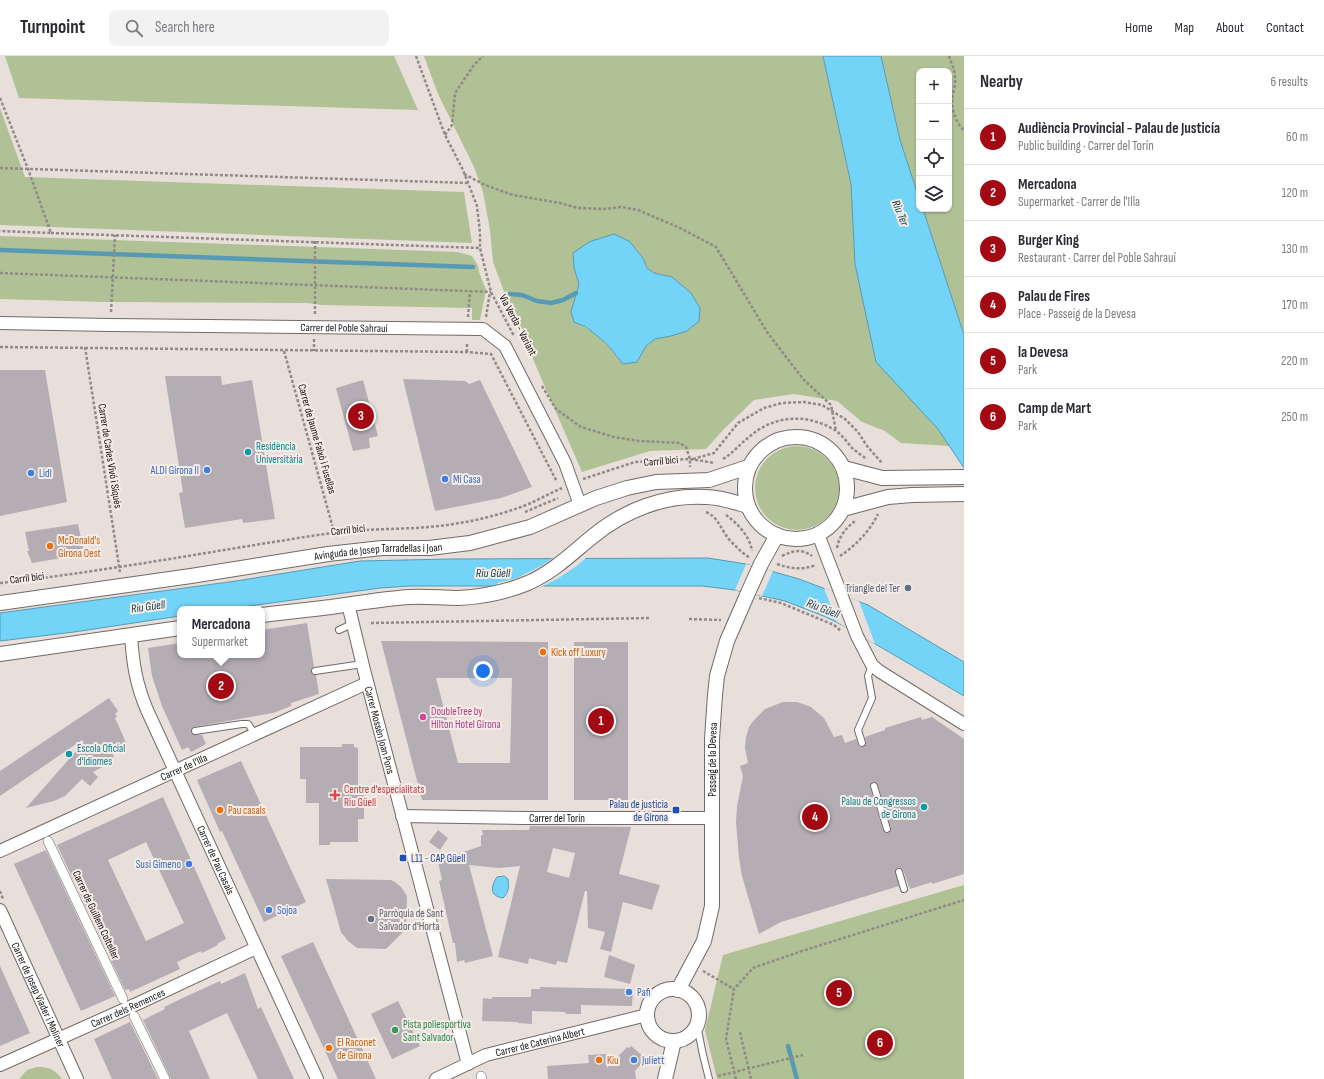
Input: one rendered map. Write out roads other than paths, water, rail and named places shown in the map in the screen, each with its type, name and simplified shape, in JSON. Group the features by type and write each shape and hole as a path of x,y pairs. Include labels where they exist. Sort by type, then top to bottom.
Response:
{"street":[{"name":"Carrer del Poble Sahrauí","path":"0,323 483,329 505,346 565,463 580,505"},
{"path":"788,437 798,437 810,438 820,442 829,448 844,468 848,488 843,509 836,520 818,534 798,539 785,538 777,535 764,528 755,519 748,506 744,485 748,467 767,445 777,440 788,437"},
{"name":"Avinguda de Josep Tarradellas i Joan","path":"0,603 191,576 328,554 382,548 429,548 470,543 530,527 580,505 627,488 656,482 709,480 748,467"},
{"path":"844,468 880,469 912,478 964,477"},
{"path":"843,509 881,504 912,495 964,494"},
{"path":"265,616 411,597 473,597 503,592 529,583 543,576 568,559 604,528 632,512 673,499 706,496 748,506"},
{"path":"818,534 840,592 851,634 872,664 879,672 964,724"},
{"name":"Passeig de la Devesa","path":"678,990 704,941 712,906 712,740 716,682 727,641 752,596 762,562 777,535"},
{"name":"Carrer Mossèn Joan Pons","path":"348,604 402,816 468,1064"},
{"path":"0,654 177,628"},
{"name":"Carrer de Pau Casals","path":"131,636 135,673 139,691 146,710 317,1079"},
{"name":"Carrer de l'Illa","path":"0,851 368,683"},
{"name":"Carrer del Torín","path":"402,816 525,818 712,818"},
{"name":"Carrer de Guillem Colteller","path":"48,841 123,999"},
{"name":"Carrer de Josep Viader i Moliner","path":"0,910 77,1079"},
{"name":"Carrer dels Remences","path":"0,1065 256,948"},
{"path":"671,989 678,990 686,993 696,1004 699,1011 697,1025 691,1034 684,1039 674,1041 662,1039 655,1034 649,1026 647,1011 650,1002 654,997 663,991 671,989"},
{"name":"Carrer de Caterina Albert","path":"436,1079 486,1055 647,1015"},
{"path":"134,1016 165,1079"},
{"path":"665,1079 674,1041"}],"lane":[{"path":"339,630 352,624"},
{"path":"315,671 356,665 362,661"},
{"path":"862,743 858,730 872,698 868,676 872,664"},
{"path":"195,731 248,724 255,734"},
{"path":"874,786 887,829"},
{"path":"899,872 904,889"},
{"path":"697,1025 709,1079"}],"water":[{"name":"Riu Ter","path":"823,56 881,56 900,140 916,189 916,212 924,212 964,335 964,468 938,429 876,362 855,264 851,184"},
{"path":"614,234 629,241 643,258 647,268 654,273 672,277 691,293 700,308 699,321 687,331 655,339 646,346 637,362 623,364 607,344 586,327 574,322 571,312 579,284 574,268 573,253 589,242"},
{"name":"Riu Güell","path":"708,558 746,564 799,579 868,605 964,662 964,696 848,628 826,617 785,601 735,590 702,586 410,586 380,588 250,606 177,606 177,616 74,632 0,641 0,613 236,581 360,561 450,559"},
{"path":"504,876 508,879 508,887 503,898 495,895 492,890 493,884 497,877"}],"waterway":[{"path":"0,250 473,267"},
{"path":"510,294 522,295 537,301 551,303 563,300 576,293"},
{"path":"788,1046 797,1079"}],"place":[{"name":"Burger King","path":"361,416"},
{"name":"Residència Universitària","path":"248,452"},
{"name":"ALDI Girona II","path":"207,470"},
{"name":"Lidl","path":"31,473"},
{"name":"Mi Casa","path":"445,479"},
{"name":"McDonald's Girona Oest","path":"50,546"},
{"name":"Triangle del Ter","path":"908,588"},
{"name":"Kick off Luxury","path":"543,652"},
{"name":"Mercadona","path":"221,686"},
{"name":"DoubleTree by Hilton Hotel Girona","path":"423,717"},
{"name":"Audiència Provincial - Palau de Justicía","path":"601,721"},
{"name":"Escola Oficial d'Idiomes","path":"69,754"},
{"name":"Centre d'especialitats Riu Güell","path":"335,795"},
{"name":"Palau de Congressos de Girona","path":"924,807"},
{"name":"Pau casals","path":"220,810"},
{"name":"Palau de justicia de Girona","path":"676,810"},
{"name":"Palau de Fires","path":"815,817"},
{"name":"L11 - CAP Güell","path":"403,858"},
{"name":"Susi Gimeno","path":"189,864"},
{"name":"Sojoa","path":"269,910"},
{"name":"Parròquia de Sant Salvador d'Horta","path":"371,919"},
{"name":"Pafi","path":"629,992"},
{"name":"la Devesa","path":"839,993"},
{"name":"Pista poliesportiva Sant Salvador","path":"395,1030"},
{"name":"Camp de Mart","path":"880,1043"},
{"name":"El Raconet de Girona","path":"329,1048"},
{"name":"Kiu","path":"599,1060"},
{"name":"Juliett","path":"634,1060"}]}
